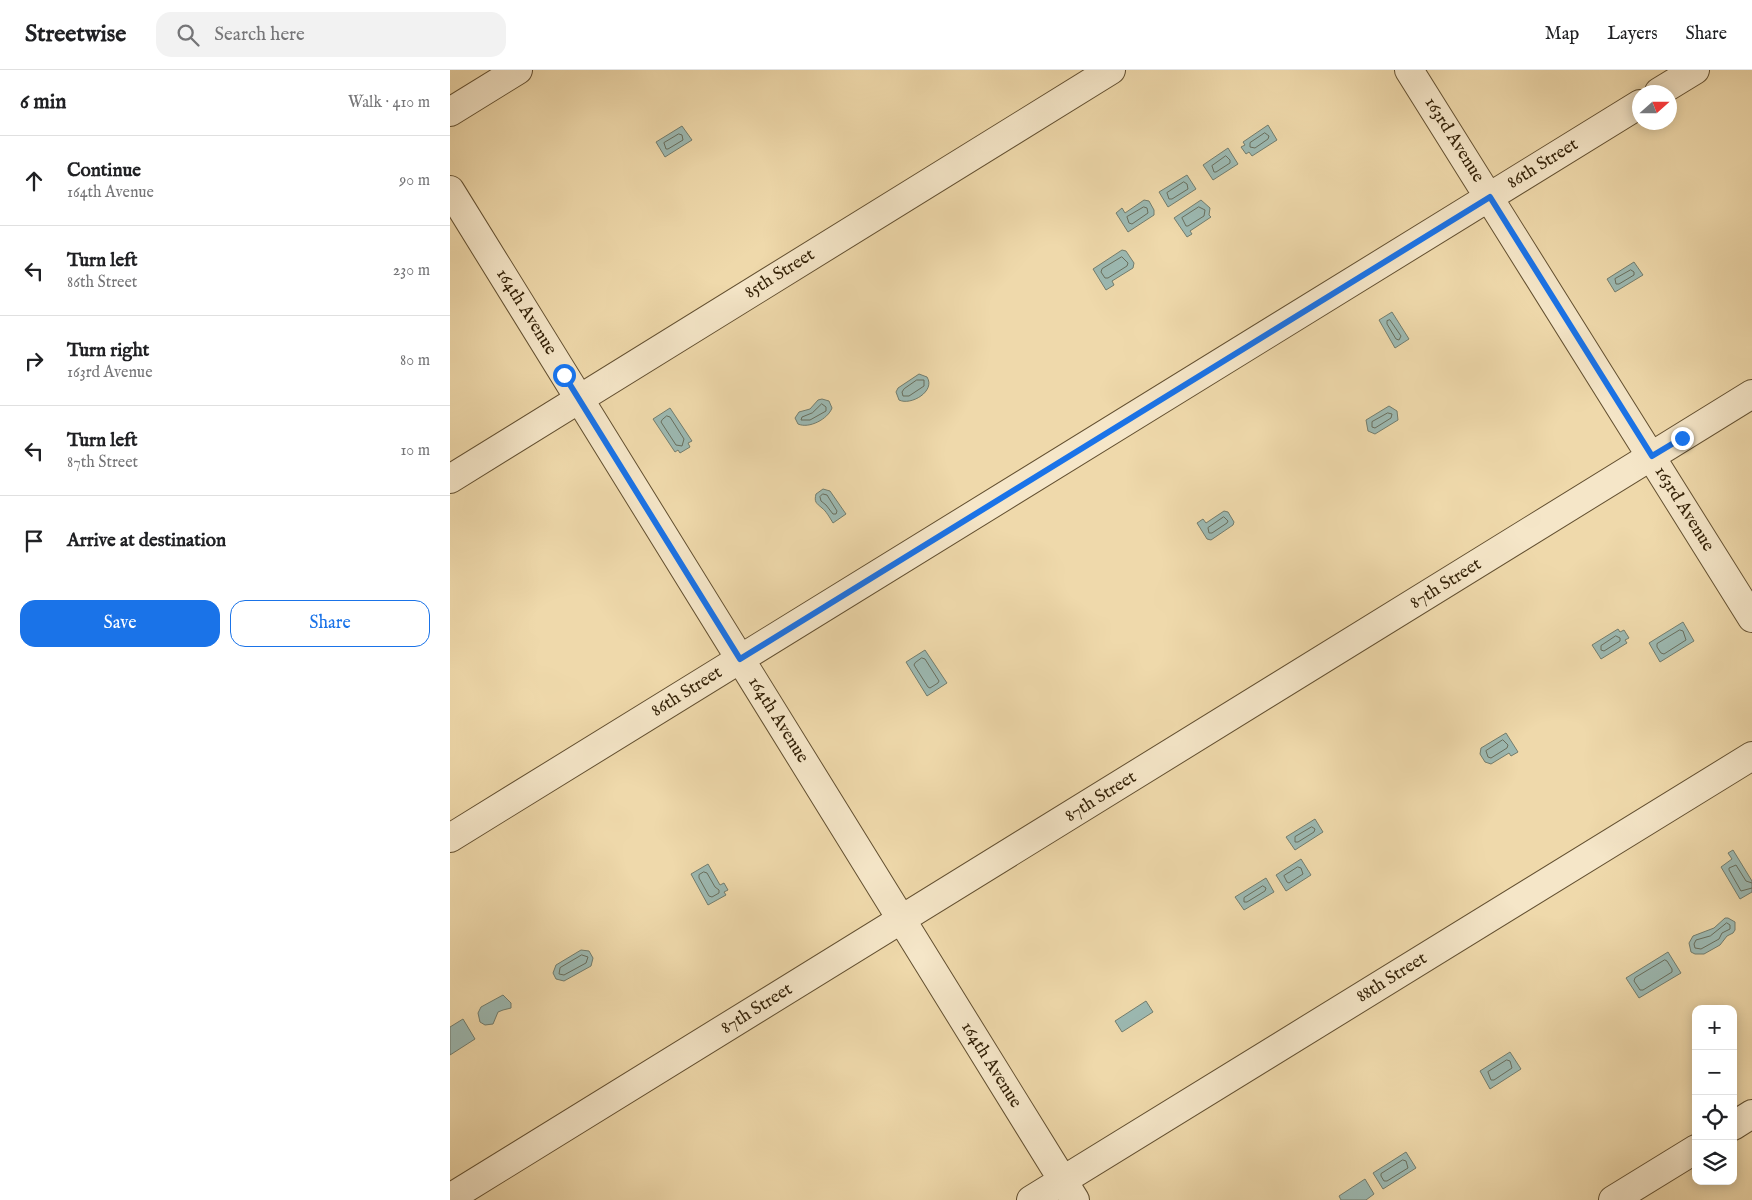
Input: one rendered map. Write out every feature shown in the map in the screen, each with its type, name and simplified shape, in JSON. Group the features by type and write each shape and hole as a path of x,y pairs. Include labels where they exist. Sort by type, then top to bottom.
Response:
{"street":[{"path":"450,112 518,70"},
{"name":"85th Street","path":"450,479 1111,70"},
{"name":"163rd Avenue","path":"1409,70 1752,618"},
{"path":"1670,85 1695,70"},
{"name":"86th Street","path":"450,838 1632,109"},
{"name":"164th Avenue","path":"450,190 1069,1190"},
{"name":"87th Street","path":"450,1198 1752,394"},
{"name":"88th Street","path":"1031,1200 1069,1190 1752,756"},
{"path":"1737,1123 1752,1114"},
{"path":"1613,1200 1692,1151"}],"water":[{"path":"1268,125 1277,140 1252,156 1249,152 1246,154 1241,147 1245,145 1243,142"},
{"path":"682,126 692,140 665,157 656,142"},
{"path":"1228,148 1238,164 1213,180 1203,165"},
{"path":"1187,175 1196,189 1168,207 1159,192"},
{"path":"1144,200 1149,201 1154,210 1154,215 1128,232 1116,213 1122,208 1125,213"},
{"path":"1201,200 1210,208 1209,215 1211,217 1190,231 1192,234 1187,237 1174,218"},
{"path":"1122,250 1126,251 1134,263 1133,268 1112,281 1114,285 1106,290 1093,269"},
{"path":"1634,262 1643,275 1615,292 1607,279"},
{"path":"1392,312 1409,339 1395,348 1379,320"},
{"path":"919,374 927,377 929,382 925,392 910,401 899,400 896,392 898,388"},
{"path":"818,400 829,401 832,408 827,416 813,424 798,424 795,418 799,412 810,409"},
{"path":"1389,406 1397,411 1398,420 1375,434 1368,431 1366,420"},
{"path":"670,408 692,441 688,443 690,447 680,453 678,450 675,452 653,419"},
{"path":"823,489 830,491 846,514 833,523 815,501 816,494"},
{"path":"1224,511 1228,512 1234,522 1233,525 1211,540 1207,539 1197,523 1203,519 1206,523"},
{"path":"1683,622 1694,641 1660,662 1649,643"},
{"path":"1618,629 1620,632 1624,630 1629,638 1625,640 1627,643 1601,659 1592,645"},
{"path":"925,650 947,683 927,696 906,662"},
{"path":"1506,733 1518,752 1511,756 1509,753 1491,764 1485,762 1480,754 1481,748"},
{"path":"1315,819 1323,832 1295,850 1286,837"},
{"path":"1733,850 1752,881 1752,892 1740,899 1721,867 1732,859 1728,853"},
{"path":"1301,859 1311,875 1286,891 1276,875"},
{"path":"708,864 720,885 724,883 728,890 724,892 726,895 708,905 691,874"},
{"path":"1266,878 1274,892 1244,910 1235,897"},
{"path":"1725,918 1735,922 1733,933 1727,936 1720,945 1704,954 1691,952 1689,943 1693,936 1714,928"},
{"path":"581,950 589,951 593,958 591,966 564,981 556,979 553,973 556,965"},
{"path":"1668,952 1681,973 1639,998 1626,978"},
{"path":"503,995 511,1003 511,1008 498,1012 493,1024 485,1025 480,1022 478,1013 481,1007"},
{"path":"1146,1001 1153,1012 1122,1032 1115,1021"},
{"path":"463,1019 475,1039 450,1055 450,1027"},
{"path":"1510,1052 1521,1069 1490,1089 1480,1071"},
{"path":"1406,1152 1416,1168 1383,1189 1373,1173"},
{"path":"1365,1179 1374,1194 1366,1200 1341,1200 1339,1196"}],"route":[{"path":"564,375 740,659 1490,197 1652,456 1682,438"}]}
